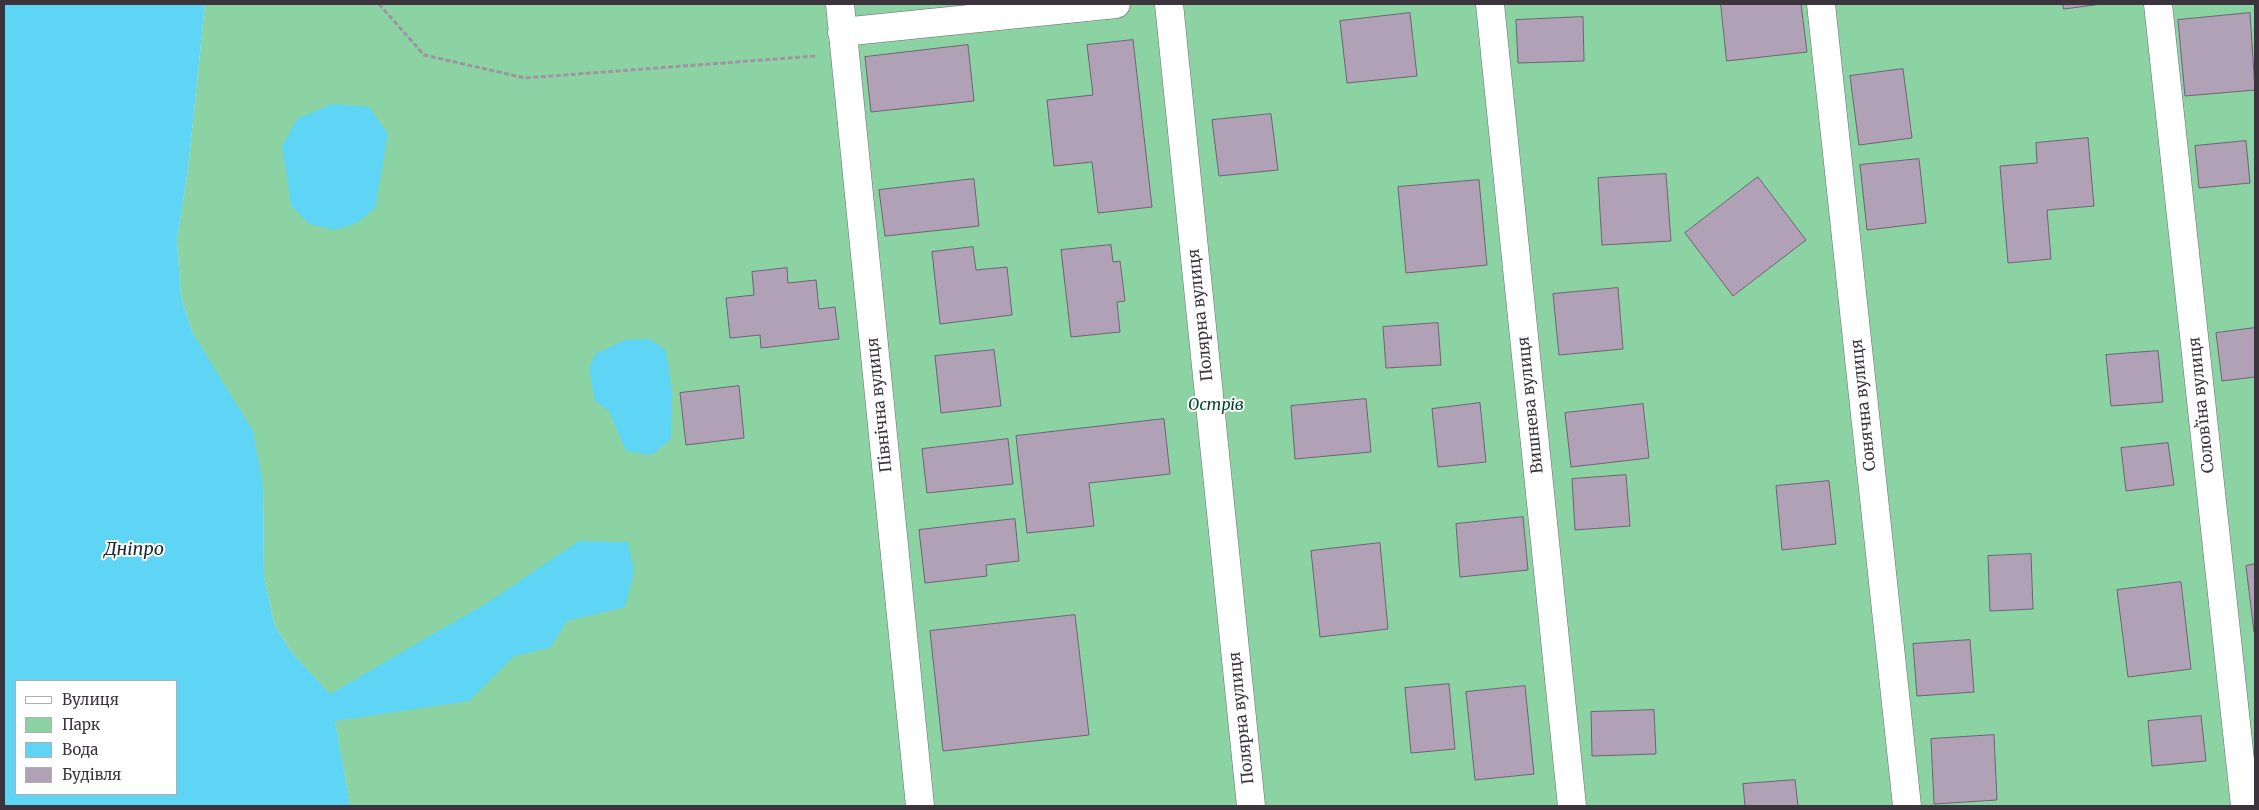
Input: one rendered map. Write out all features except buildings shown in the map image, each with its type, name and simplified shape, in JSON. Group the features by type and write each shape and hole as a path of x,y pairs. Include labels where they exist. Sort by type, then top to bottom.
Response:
{"street":[{"name":"Північна вулиця","path":"840,4 920,806"},
{"path":"844,43 1116,4"},
{"name":"Полярна вулиця","path":"1169,4 1251,806"},
{"name":"Вишнева вулиця","path":"1490,4 1572,806"},
{"name":"Сонячна вулиця","path":"1821,4 1907,806"},
{"name":"Соловʼїна вулиця","path":"2158,4 2245,806"}],"path":[{"path":"379,4 424,55 525,78 844,43"}],"green space":[{"name":"Острів","path":"205,4 2255,4 2255,806 350,806 330,695 292,653 275,627 264,577 263,485 210,363 192,332 181,297 177,240 188,169"}],"water":[{"name":"Дніпро","path":"4,4 205,4 188,169 177,240 181,297 192,332 253,431 263,485 264,577 275,627 292,653 330,694 490,601 579,541 628,542 634,571 625,607 567,621 550,648 514,656 469,701 335,721 350,806 4,806"},
{"path":"332,104 369,107 388,134 375,208 357,223 335,230 309,224 291,205 282,146 297,119"},
{"path":"650,339 666,351 672,392 671,439 652,455 626,451 609,411 595,401 589,369 595,354 625,340"}]}
